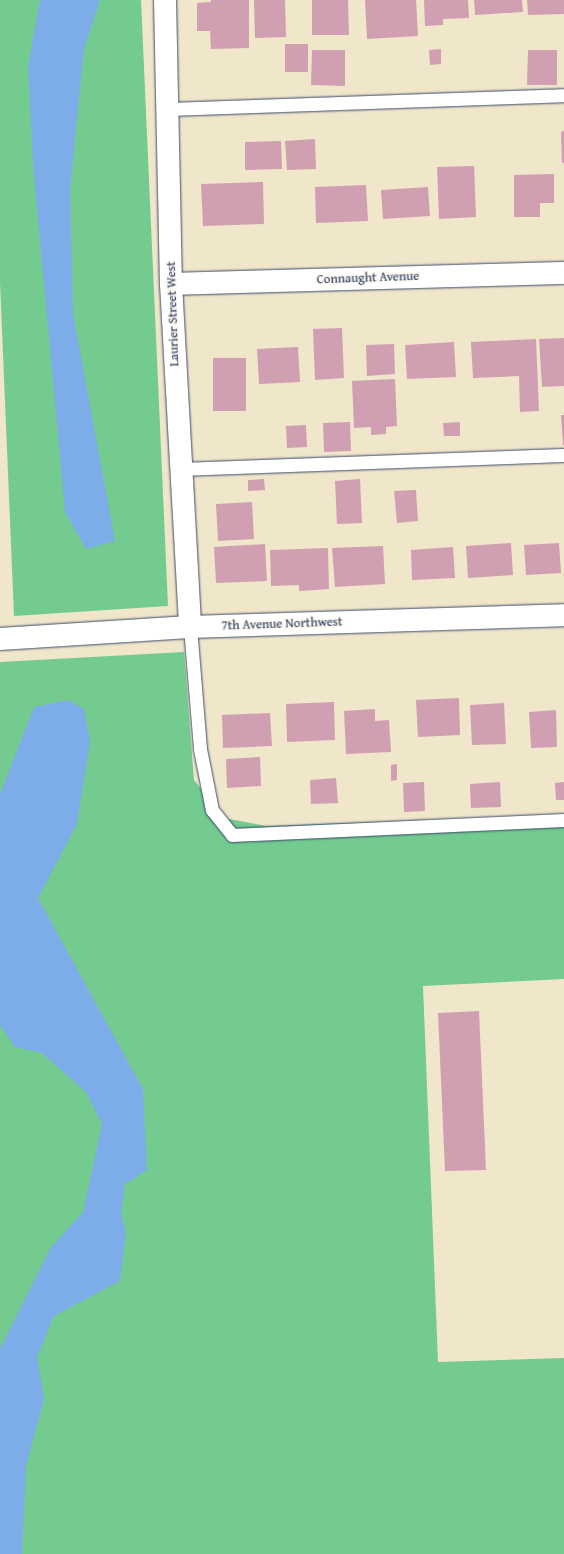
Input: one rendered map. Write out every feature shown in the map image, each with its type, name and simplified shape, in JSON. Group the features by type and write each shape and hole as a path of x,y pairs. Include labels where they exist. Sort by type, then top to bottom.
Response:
{"street":[{"name":"Laurier Street West","path":"165,0 171,284 180,469 190,628"},
{"name":"Connaught Avenue","path":"171,284 564,273"},
{"name":"7th Avenue Northwest","path":"0,639 190,628 564,615"}],"lane":[{"path":"168,109 564,95"},
{"path":"180,469 564,455"},
{"path":"190,628 200,749 212,810 232,835 564,820"}],"green space":[{"path":"0,0 141,0 168,606 14,616 0,282"},
{"path":"184,652 194,780 224,818 266,826 564,815 564,979 423,986 438,1362 564,1358 564,1554 0,1554 0,662"}],"water":[{"path":"40,0 100,0 84,49 70,190 73,313 115,541 86,549 65,512 33,166 28,66"},
{"path":"68,700 84,709 90,741 77,824 38,898 143,1089 147,1170 125,1184 121,1212 126,1233 120,1281 54,1316 37,1357 44,1399 26,1466 22,1554 0,1554 0,1349 50,1249 83,1212 102,1124 86,1092 42,1053 15,1047 0,1025 0,794 34,707"}],"building":[{"path":"211,0 249,0 249,48 211,49 210,31 197,31 197,3 211,2"},
{"path":"254,0 285,0 286,37 255,38"},
{"path":"312,0 348,0 349,35 312,35"},
{"path":"365,0 416,0 418,36 367,39"},
{"path":"424,0 468,0 469,18 443,19 443,25 425,26"},
{"path":"474,0 522,0 523,12 475,15"},
{"path":"527,0 564,0 564,14 528,15"},
{"path":"285,44 308,44 308,72 285,72"},
{"path":"441,49 441,64 430,65 429,50"},
{"path":"312,50 345,50 345,86 311,85"},
{"path":"528,50 557,50 557,85 527,85"},
{"path":"564,131 564,163 562,163 561,132"},
{"path":"315,139 316,169 287,170 285,141"},
{"path":"281,141 282,169 245,170 245,142"},
{"path":"474,166 476,217 439,219 437,167"},
{"path":"554,174 554,203 540,203 540,217 514,217 514,175"},
{"path":"263,182 264,224 203,226 201,184"},
{"path":"366,185 368,221 316,223 315,187"},
{"path":"428,187 430,216 383,219 381,190"},
{"path":"342,328 344,378 315,380 313,329"},
{"path":"564,338 564,386 542,387 539,339"},
{"path":"536,339 539,411 520,412 519,376 473,378 471,342"},
{"path":"454,342 456,377 407,379 405,345"},
{"path":"394,344 395,374 367,376 366,345"},
{"path":"298,347 300,382 259,384 257,349"},
{"path":"213,358 246,358 246,411 213,411"},
{"path":"395,379 397,426 386,427 386,434 371,435 371,427 354,428 352,381"},
{"path":"561,415 564,415 564,445 563,445"},
{"path":"350,422 351,451 324,452 323,423"},
{"path":"460,422 460,436 444,436 443,423"},
{"path":"306,425 307,447 287,448 286,426"},
{"path":"264,479 265,490 248,491 248,480"},
{"path":"360,479 362,523 337,524 335,481"},
{"path":"416,490 418,521 397,523 394,491"},
{"path":"252,502 254,539 218,541 216,504"},
{"path":"511,543 513,575 468,578 466,546"},
{"path":"559,543 561,573 526,575 524,545"},
{"path":"265,544 267,581 216,583 214,547"},
{"path":"383,546 385,584 335,587 332,548"},
{"path":"453,547 455,578 412,580 411,550"},
{"path":"328,548 329,589 299,591 299,585 271,586 270,550"},
{"path":"459,698 460,735 418,737 416,700"},
{"path":"334,702 335,740 287,742 286,704"},
{"path":"504,703 506,744 472,745 470,705"},
{"path":"375,709 375,721 389,720 391,752 346,754 344,711"},
{"path":"556,710 557,747 531,748 529,712"},
{"path":"270,713 272,746 223,748 222,715"},
{"path":"260,757 261,786 227,788 226,759"},
{"path":"397,764 397,780 391,781 391,765"},
{"path":"336,778 338,803 311,804 310,780"},
{"path":"424,782 425,811 404,812 403,783"},
{"path":"500,782 501,807 471,808 470,784"},
{"path":"564,782 564,800 556,800 555,783"},
{"path":"479,1011 486,1170 445,1171 438,1013"}]}
